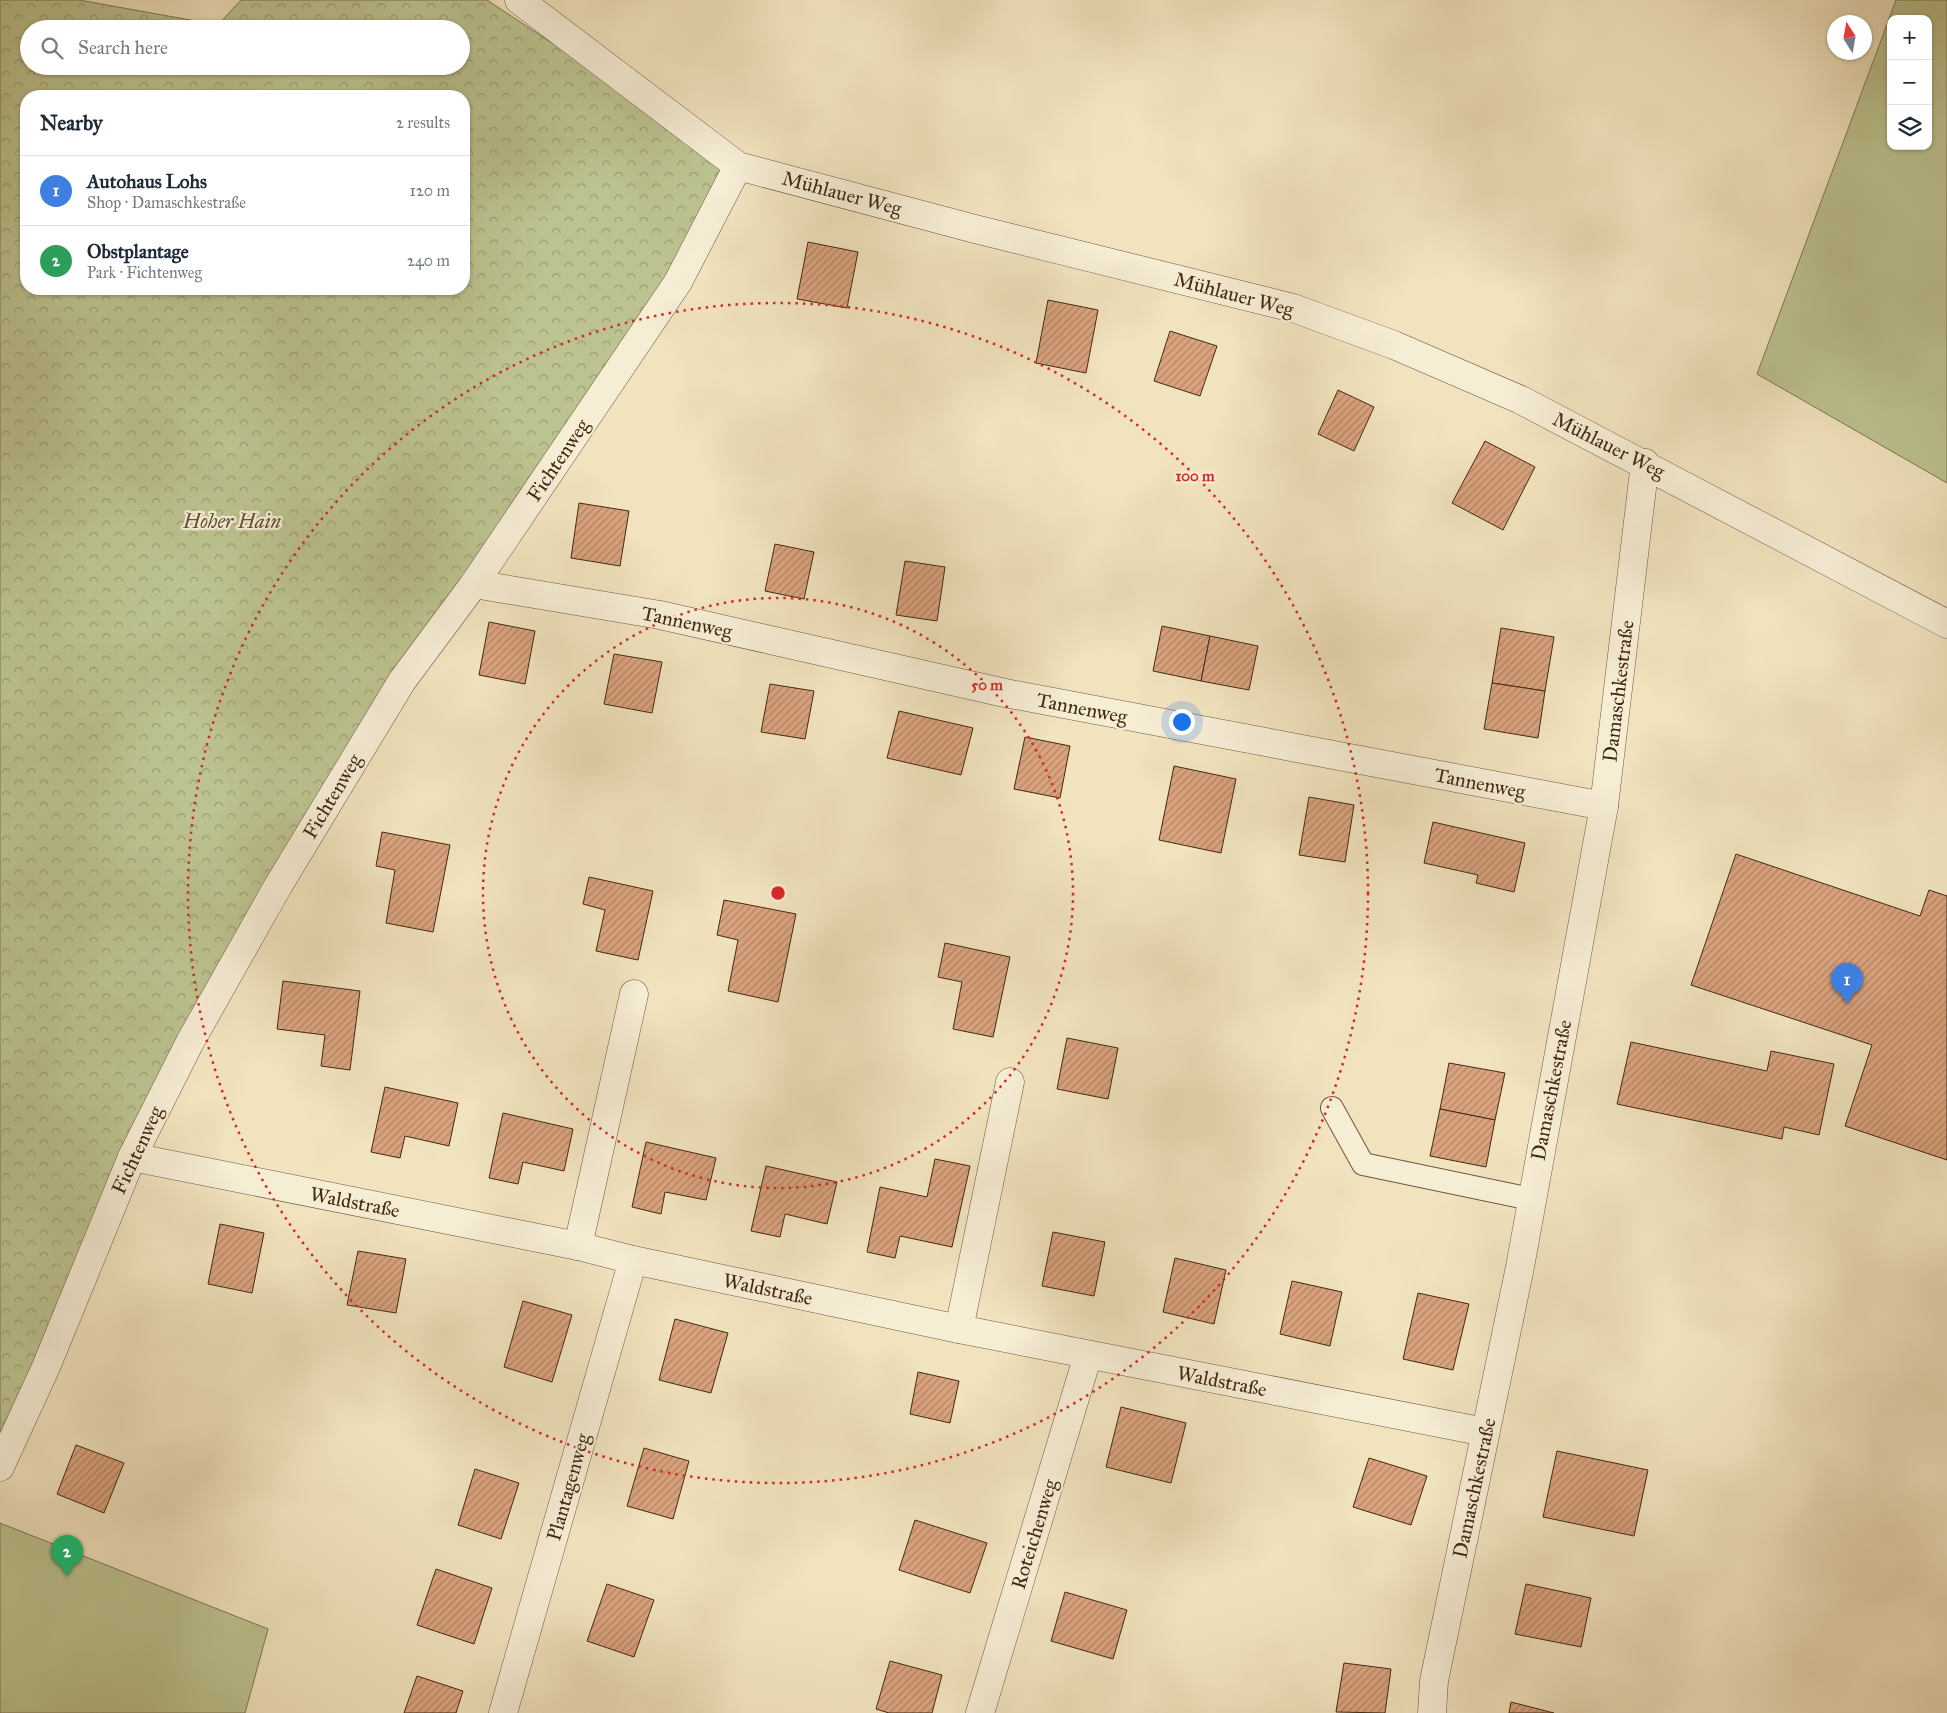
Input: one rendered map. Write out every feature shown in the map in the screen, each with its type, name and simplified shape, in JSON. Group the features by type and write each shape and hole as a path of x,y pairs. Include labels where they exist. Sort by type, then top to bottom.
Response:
{"street":[{"name":"Mühlauer Weg","path":"519,0 738,166 975,229 1293,308 1394,345 1512,396 1645,463 1947,624"},
{"name":"Fichtenweg","path":"0,1467 46,1367 132,1158 190,1042 278,886 402,681 474,584 678,282 738,166"},
{"name":"Damaschkestraße","path":"1432,1713 1434,1681 1520,1267 1604,806 1645,463"},
{"name":"Tannenweg","path":"474,584 660,615 1005,693 1604,806"},
{"path":"578,1246 634,994"},
{"path":"959,1329 1010,1082"},
{"name":"Waldstraße","path":"132,1158 578,1246 633,1260 959,1329 1485,1432"},
{"name":"Plantagenweg","path":"503,1713 633,1260"},
{"name":"Roteichenweg","path":"980,1713 1088,1355"}],"lane":[{"path":"1332,1108 1362,1164 1531,1199"}],"green space":[{"name":"Hoher Hain","path":"0,0 79,0 190,20 20,20 20,75 470,75 470,20 223,20 241,0 487,0 738,166 190,1042 0,1467"},
{"path":"1896,0 1947,0 1947,483 1757,374 1887,24 1887,150 1932,150 1932,15 1890,15"},
{"path":"0,1523 268,1629 245,1713 0,1713"}],"building":[{"path":"808,242 858,252 847,308 797,299"},
{"path":"1048,300 1098,310 1086,373 1036,363"},
{"path":"1170,331 1217,346 1200,396 1154,381"},
{"path":"1338,390 1374,407 1354,451 1318,434"},
{"path":"1485,441 1535,467 1503,530 1452,503"},
{"path":"579,503 629,511 620,566 571,558"},
{"path":"775,544 814,552 804,599 765,591"},
{"path":"905,561 945,567 937,621 896,615"},
{"path":"489,622 535,631 525,684 479,675"},
{"path":"1162,626 1210,636 1201,681 1153,671"},
{"path":"1501,628 1554,637 1545,691 1492,683"},
{"path":"1210,636 1258,646 1249,690 1201,681"},
{"path":"614,654 662,662 652,713 604,704"},
{"path":"1492,683 1545,691 1538,738 1484,729"},
{"path":"770,684 814,691 805,739 761,732"},
{"path":"899,711 973,728 961,775 887,758"},
{"path":"1025,737 1070,746 1060,798 1014,789"},
{"path":"1174,766 1236,779 1221,853 1159,840"},
{"path":"1309,797 1354,805 1345,862 1299,855"},
{"path":"1433,822 1525,843 1514,892 1476,883 1478,875 1424,863"},
{"path":"382,832 450,845 433,932 386,923 395,870 376,866"},
{"path":"1736,854 1920,916 1929,890 1947,896 1947,1160 1845,1126 1872,1045 1691,985"},
{"path":"589,877 653,891 638,960 596,951 605,910 583,904"},
{"path":"724,900 796,914 778,1002 728,991 738,940 717,935"},
{"path":"945,943 1010,957 993,1037 953,1029 962,982 938,977"},
{"path":"283,981 360,991 350,1070 321,1066 325,1035 277,1029"},
{"path":"1067,1038 1118,1048 1108,1099 1057,1089"},
{"path":"1631,1042 1767,1071 1771,1051 1834,1064 1819,1135 1784,1127 1782,1139 1617,1104"},
{"path":"1449,1063 1505,1073 1495,1120 1440,1109"},
{"path":"385,1087 458,1103 449,1146 405,1136 400,1158 371,1152"},
{"path":"1440,1109 1495,1120 1486,1167 1430,1156"},
{"path":"503,1113 573,1129 564,1171 523,1162 518,1184 489,1178"},
{"path":"646,1142 716,1158 706,1200 665,1192 661,1214 632,1207"},
{"path":"935,1159 970,1166 952,1247 900,1236 895,1258 867,1252 880,1187 927,1197"},
{"path":"766,1166 837,1182 827,1224 785,1214 780,1237 751,1231"},
{"path":"220,1224 264,1233 252,1293 208,1284"},
{"path":"1053,1232 1105,1242 1094,1296 1042,1286"},
{"path":"358,1251 406,1259 396,1313 347,1305"},
{"path":"1175,1258 1226,1270 1214,1324 1163,1312"},
{"path":"1292,1281 1342,1292 1330,1346 1280,1334"},
{"path":"1418,1293 1469,1304 1453,1370 1403,1359"},
{"path":"523,1301 572,1315 552,1382 504,1367"},
{"path":"675,1319 728,1333 711,1393 659,1380"},
{"path":"918,1372 959,1381 950,1423 910,1414"},
{"path":"1121,1407 1186,1423 1171,1483 1106,1467"},
{"path":"76,1445 124,1463 104,1513 57,1494"},
{"path":"644,1448 689,1461 673,1519 627,1506"},
{"path":"1557,1451 1648,1470 1634,1536 1543,1517"},
{"path":"1369,1458 1427,1476 1411,1525 1353,1507"},
{"path":"475,1469 519,1483 501,1539 458,1525"},
{"path":"915,1520 987,1543 970,1593 899,1570"},
{"path":"436,1569 492,1588 474,1644 417,1625"},
{"path":"607,1584 654,1600 634,1657 587,1641"},
{"path":"1526,1584 1591,1598 1581,1647 1515,1634"},
{"path":"1065,1592 1127,1610 1113,1659 1051,1641"},
{"path":"890,1661 942,1675 932,1713 889,1713 876,1709"},
{"path":"1344,1663 1391,1669 1385,1713 1336,1712"},
{"path":"417,1676 463,1691 456,1713 404,1713"},
{"path":"1511,1702 1554,1713 1509,1713"}],"place":[{"name":"Autohaus Lohs","path":"1847,1004"},
{"name":"Obstplantage","path":"67,1576"}]}
